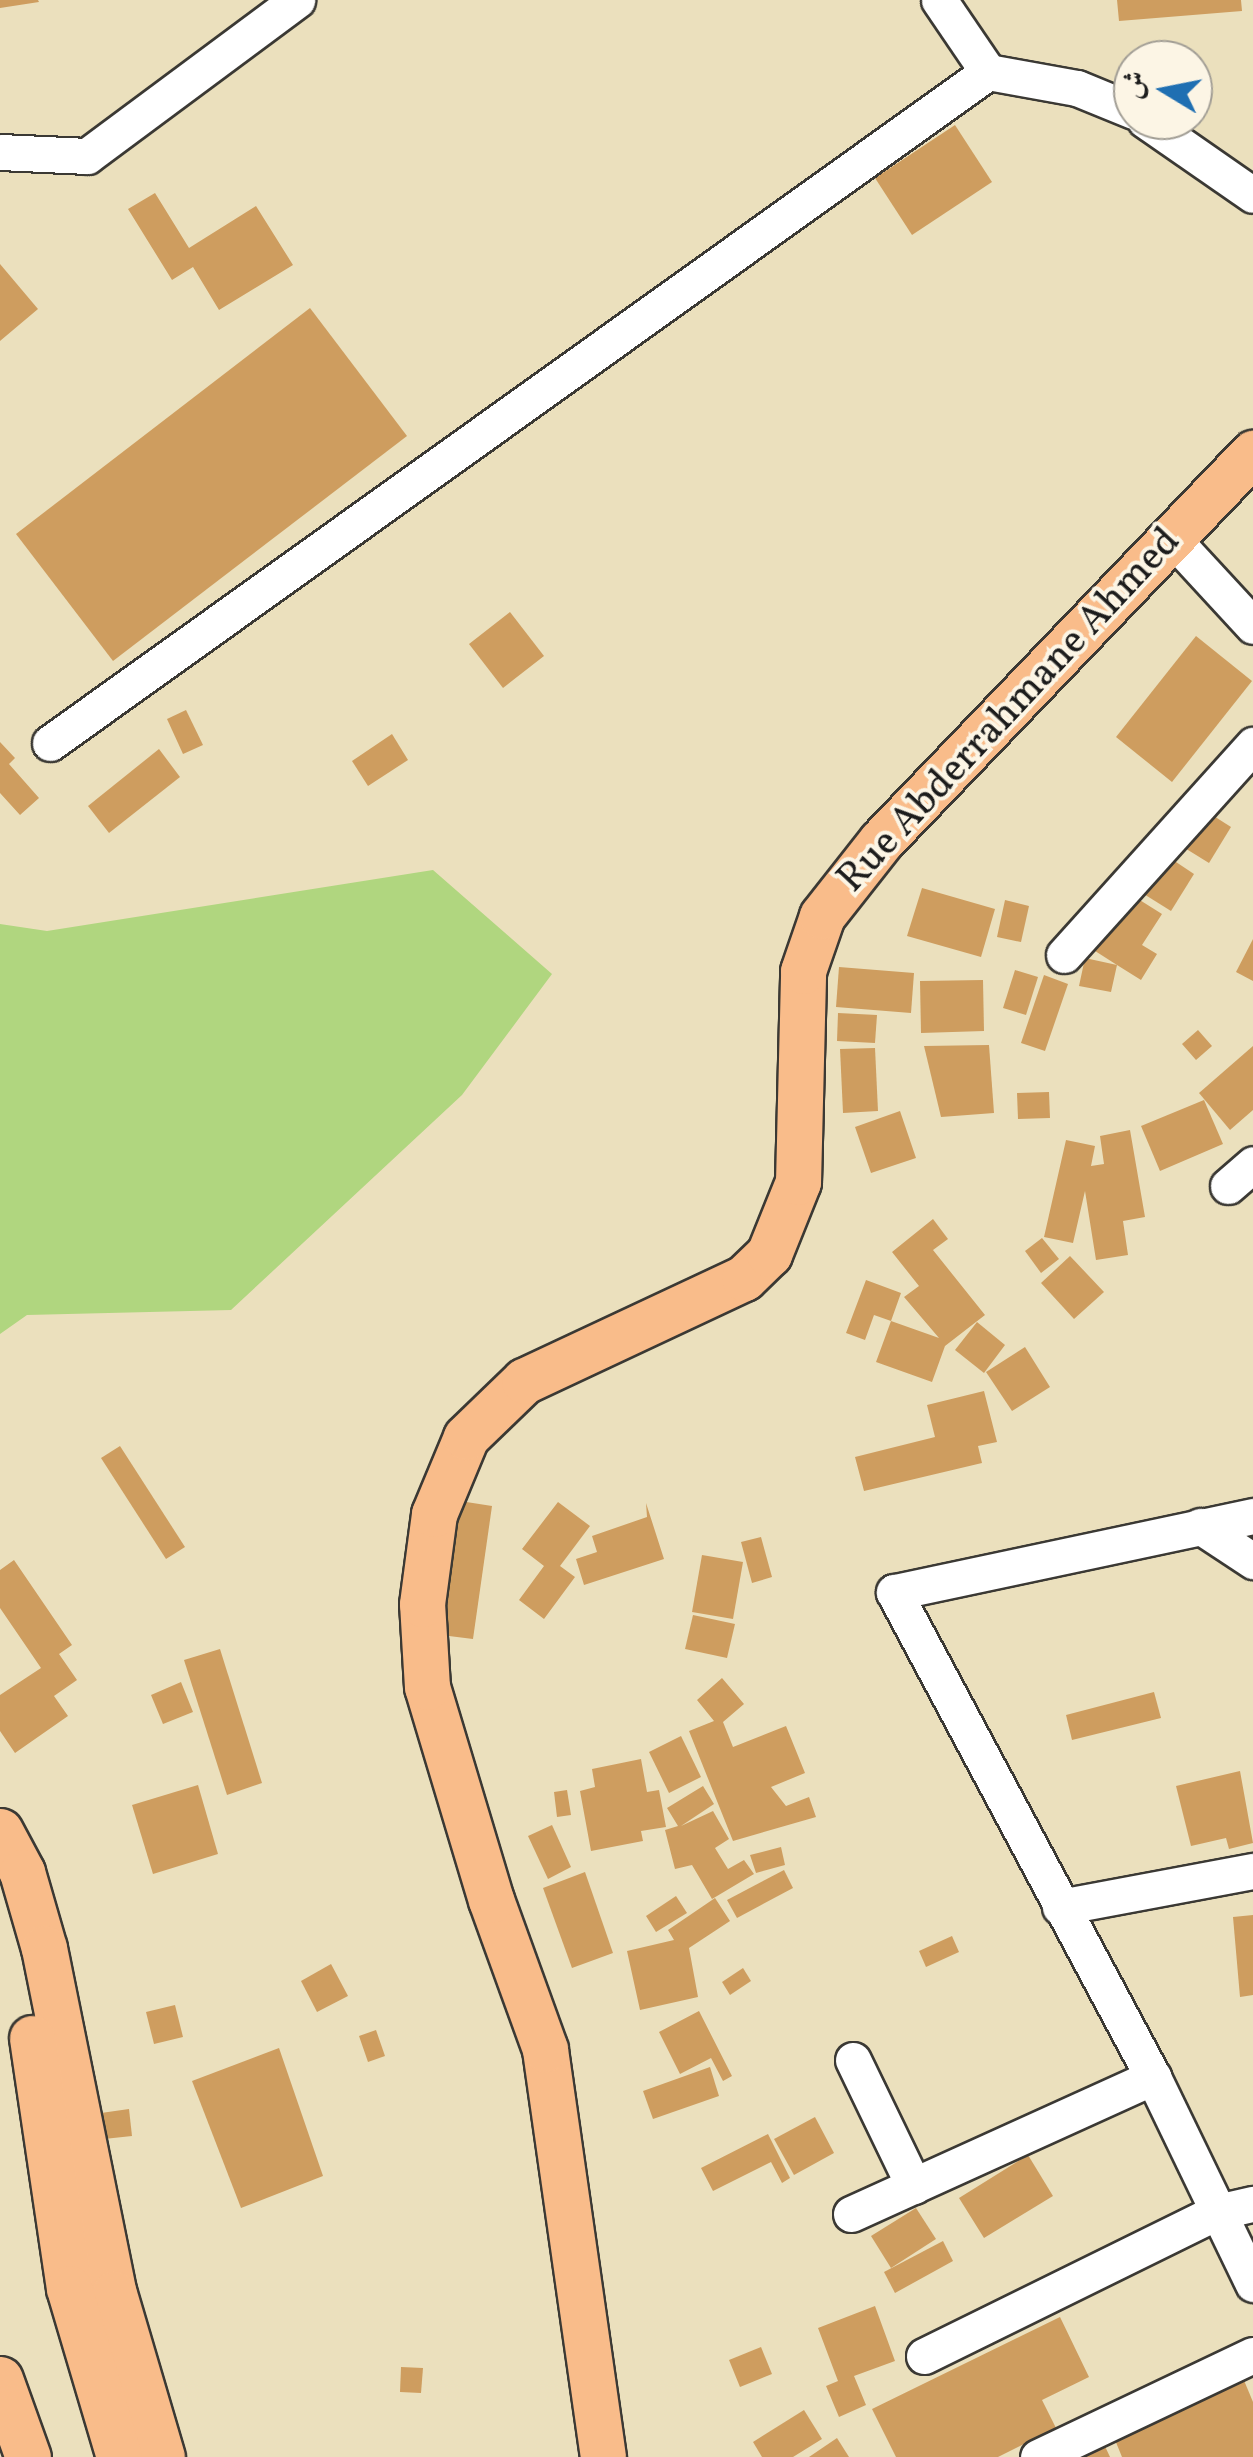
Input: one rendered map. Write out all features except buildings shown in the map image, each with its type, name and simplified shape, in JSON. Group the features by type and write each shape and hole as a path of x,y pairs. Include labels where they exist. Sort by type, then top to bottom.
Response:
{"main road":[{"name":"Rue Abderrahmane Ahmed","path":"603,2457 545,2049 491,1900 427,1687 422,1604 434,1514 466,1436 524,1381 744,1278 769,1254 798,1182 803,971 822,916 881,842 1253,453"},
{"path":"0,1831 22,1872 44,1948 114,2294 162,2457"},
{"path":"0,1900 36,2058 69,2288 119,2457"},
{"path":"0,2379 28,2457"}],"street":[{"path":"0,152 87,156 298,0"},
{"path":"938,0 988,72 1078,88 1113,103"},
{"path":"50,742 988,72"},
{"path":"1175,140 1253,195"},
{"path":"1170,537 1253,626"},
{"path":"1064,955 1253,745"},
{"path":"1253,1516 894,1592 1153,2077 1253,2284"},
{"path":"1200,1526 1253,1561"},
{"path":"1060,1907 1253,1870"},
{"path":"852,2060 914,2186"},
{"path":"851,2214 1153,2077"},
{"path":"924,2356 1217,2212 1253,2204"},
{"path":"1038,2457 1253,2355"}],"green space":[{"path":"433,870 552,974 462,1095 231,1310 27,1315 0,1334 0,924 47,931"}]}
